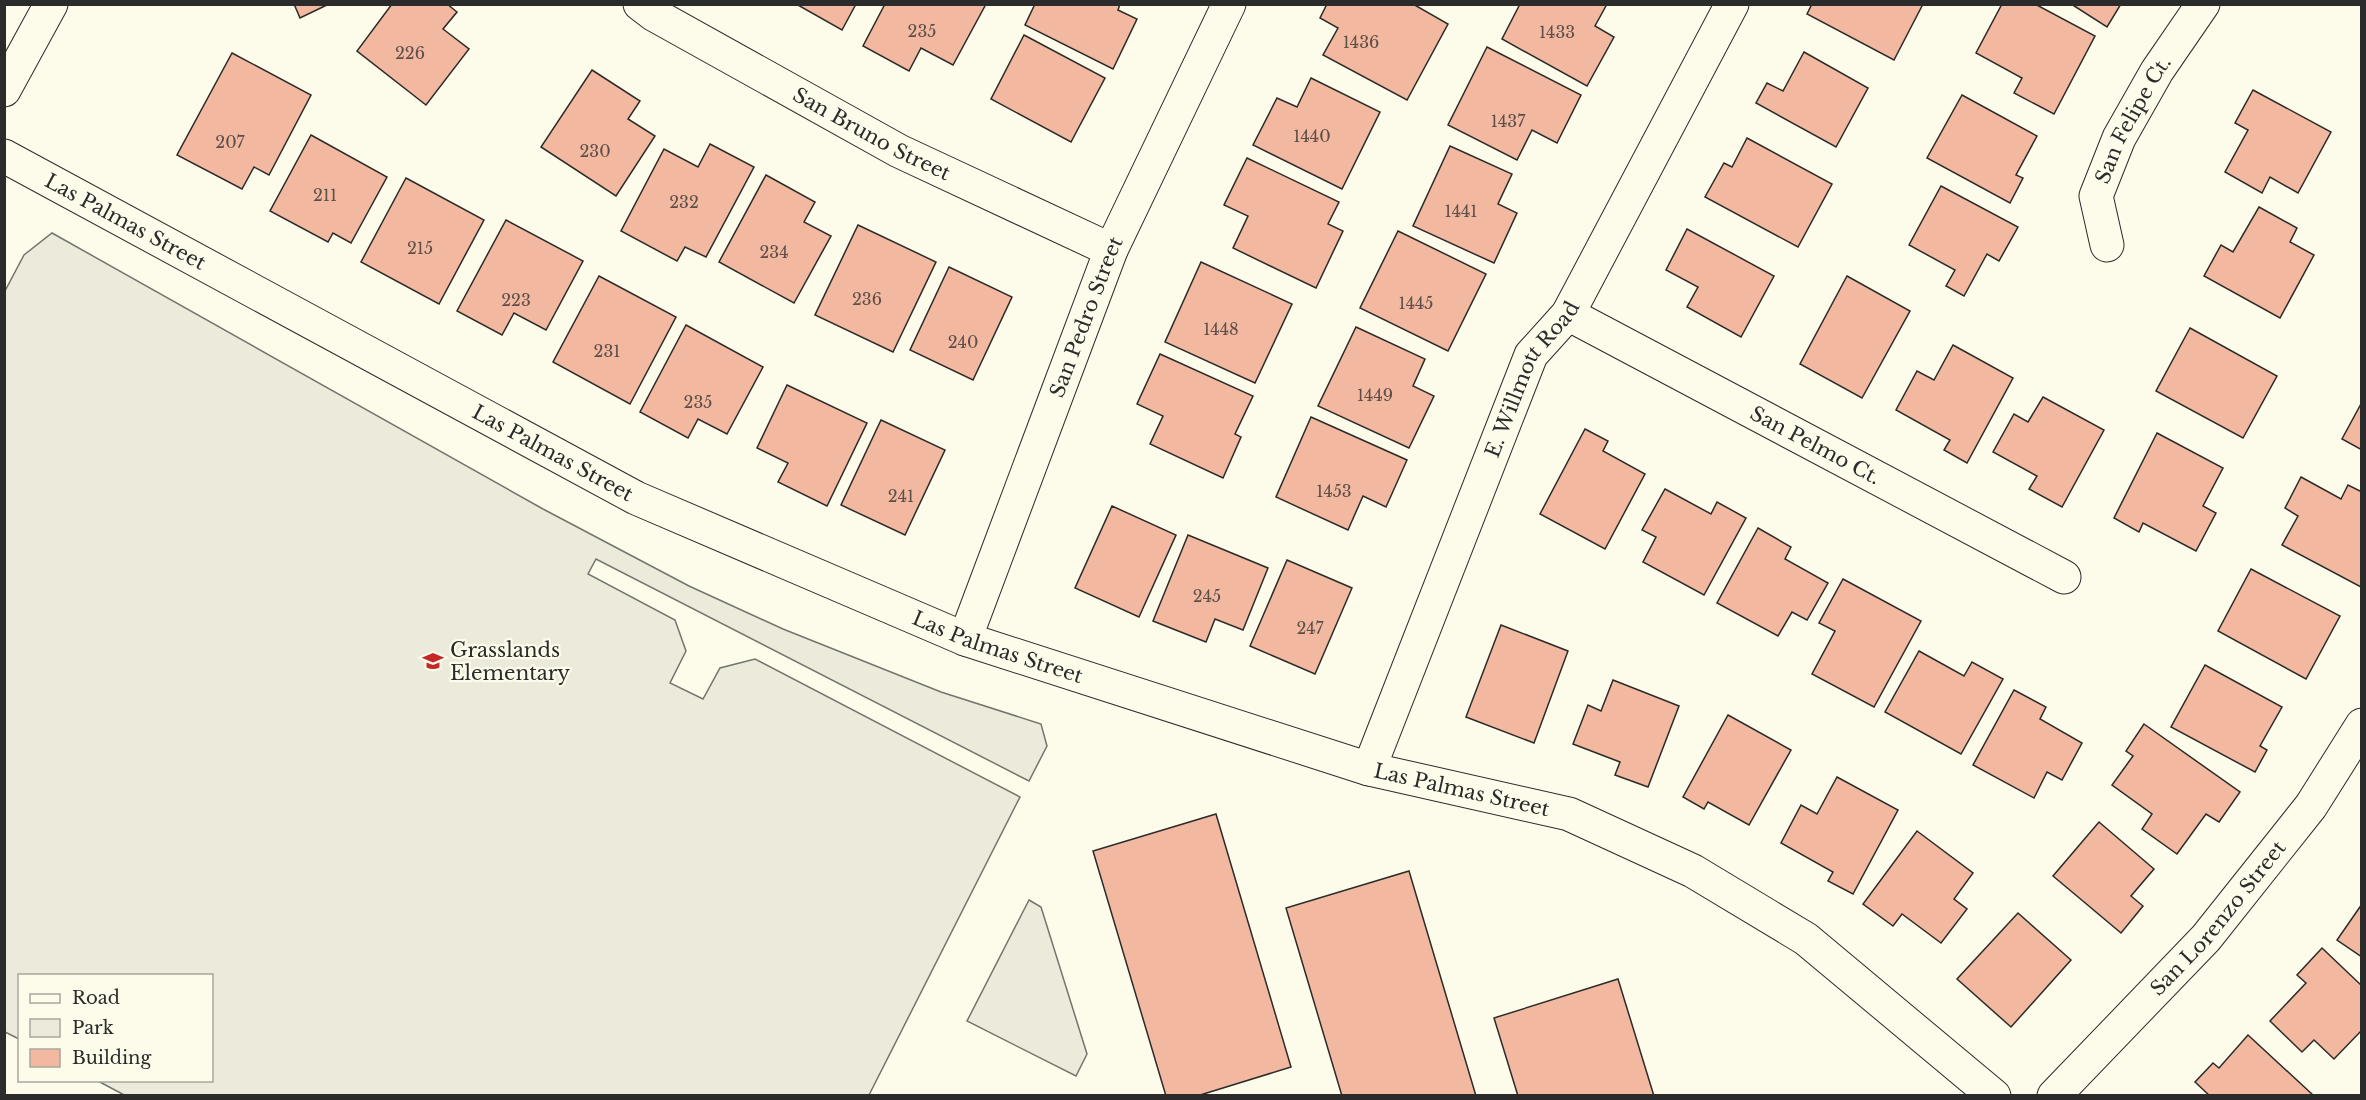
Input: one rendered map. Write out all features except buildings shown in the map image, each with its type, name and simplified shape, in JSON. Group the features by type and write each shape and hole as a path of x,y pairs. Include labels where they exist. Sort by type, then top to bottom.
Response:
{"street":[{"path":"4,90 51,4"},
{"name":"San Bruno Street","path":"640,4 653,14 899,151 1111,250"},
{"name":"San Pedro Street","path":"965,639 1111,250 1229,4"},
{"name":"E. Willmott Road","path":"1369,769 1531,355 1568,314 1732,4"},
{"name":"San Felipe Ct.","path":"2107,244 2096,196 2119,138 2157,71 2203,4"},
{"name":"Las Palmas Street","path":"4,156 636,498 965,639 1369,769 1569,814 1693,871 1806,939 1994,1095"},
{"name":"San Pelmo Ct.","path":"1568,314 2064,577"},
{"name":"San Lorenzo Street","path":"2054,1095 2206,938 2311,806 2361,725"}],"green space":[{"name":"Grasslands Elementary","path":"52,233 543,509 689,586 783,629 941,692 1041,724 1047,746 1029,781 596,559 588,574 675,620 686,651 670,683 703,699 720,668 755,659 1020,797 869,1095 126,1096 100,1082 213,1082 213,974 18,974 18,1038 5,1032 5,291 24,255"},
{"path":"1029,900 1041,907 1087,1054 1076,1076 967,1021"}],"place":[{"name":"Grasslands Elementary","path":"433,661"}]}
